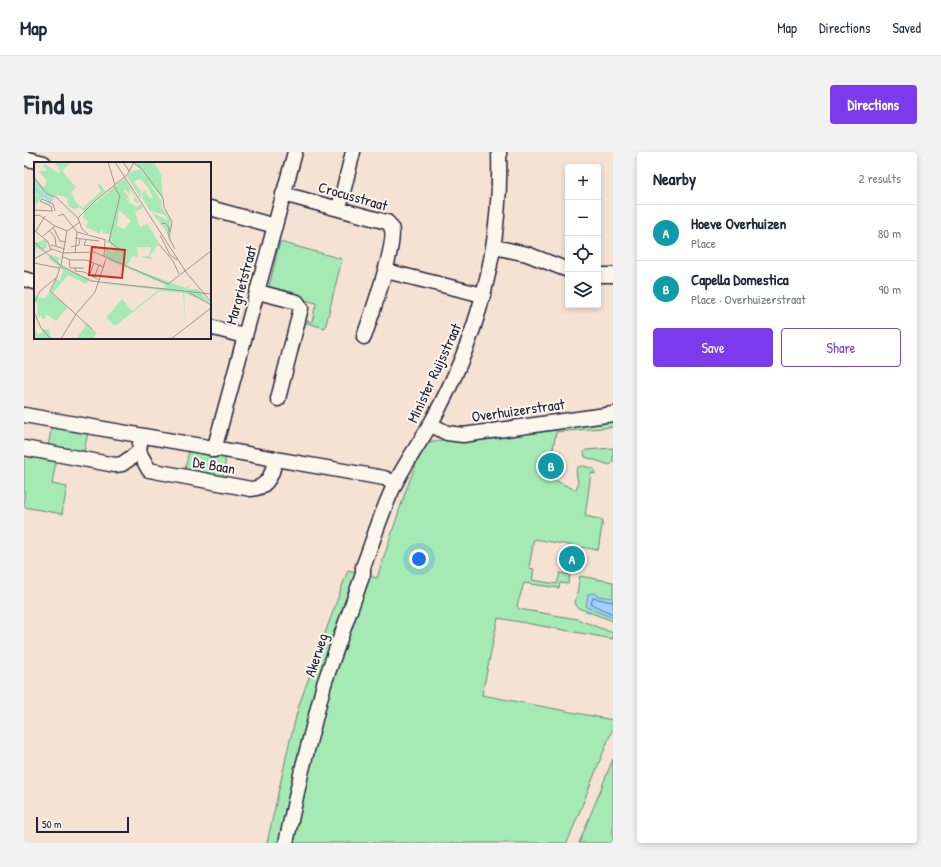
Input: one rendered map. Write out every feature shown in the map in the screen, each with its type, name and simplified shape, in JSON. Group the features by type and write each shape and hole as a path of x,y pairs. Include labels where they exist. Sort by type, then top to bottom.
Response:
{"street":[{"name":"Margrietstraat","path":"214,450 295,152"},
{"path":"339,208 353,152"},
{"name":"Minister Ruijsstraat","path":"395,483 430,424 458,369 484,295 499,213 500,152"},
{"path":"24,158 40,162"},
{"name":"Crocusstraat","path":"283,194 387,222 391,226 392,233 386,270 364,337"},
{"path":"211,208 274,226"},
{"path":"494,247 527,254 565,269"},
{"path":"386,270 484,295"},
{"path":"601,275 613,275"},
{"path":"24,279 34,282"},
{"path":"258,292 297,302 301,308 278,399"},
{"path":"211,327 244,336"},
{"name":"Overhuizerstraat","path":"430,424 447,433 463,435 613,414"},
{"name":"De Baan","path":"24,415 214,450 384,478 395,483"},
{"path":"24,448 116,465 122,464 139,452 141,436"},
{"name":"De Baan","path":"139,452 149,470 252,489 260,487 273,474 275,459"},
{"name":"Akerweg","path":"286,843 301,774 324,684 363,574 363,567 395,483"}],"green space":[{"path":"280,242 342,259 325,328 303,322 303,320 312,322 316,303 268,290"},
{"path":"613,420 613,427 556,432 551,461 547,460 545,476 576,490 578,483 576,471 578,467 584,466 594,469 595,474 591,473 585,516 603,520 598,550 534,539 529,568 534,569 532,580 557,584 560,573 570,575 568,584 560,583 559,588 524,583 517,606 519,609 577,619 613,633 613,639 498,618 482,695 613,720 613,728 567,843 267,843 299,705 348,570 377,578 406,490 425,442"},
{"path":"52,425 88,432 84,452 79,455 48,446"},
{"path":"613,448 613,462 610,465 585,457 584,452 586,450"},
{"path":"189,450 226,457 223,477 185,470"},
{"path":"24,456 56,461 52,484 67,487 62,514 24,507"},
{"path":"580,576 613,582 613,621 578,608 575,603"},
{"path":"613,759 613,843 579,843"}],"water":[{"path":"594,593 597,596 613,598 613,618 586,607 588,594"}],"place":[{"name":"Capella Domestica","path":"551,466"},
{"name":"Hoeve Overhuizen","path":"572,559"}]}
